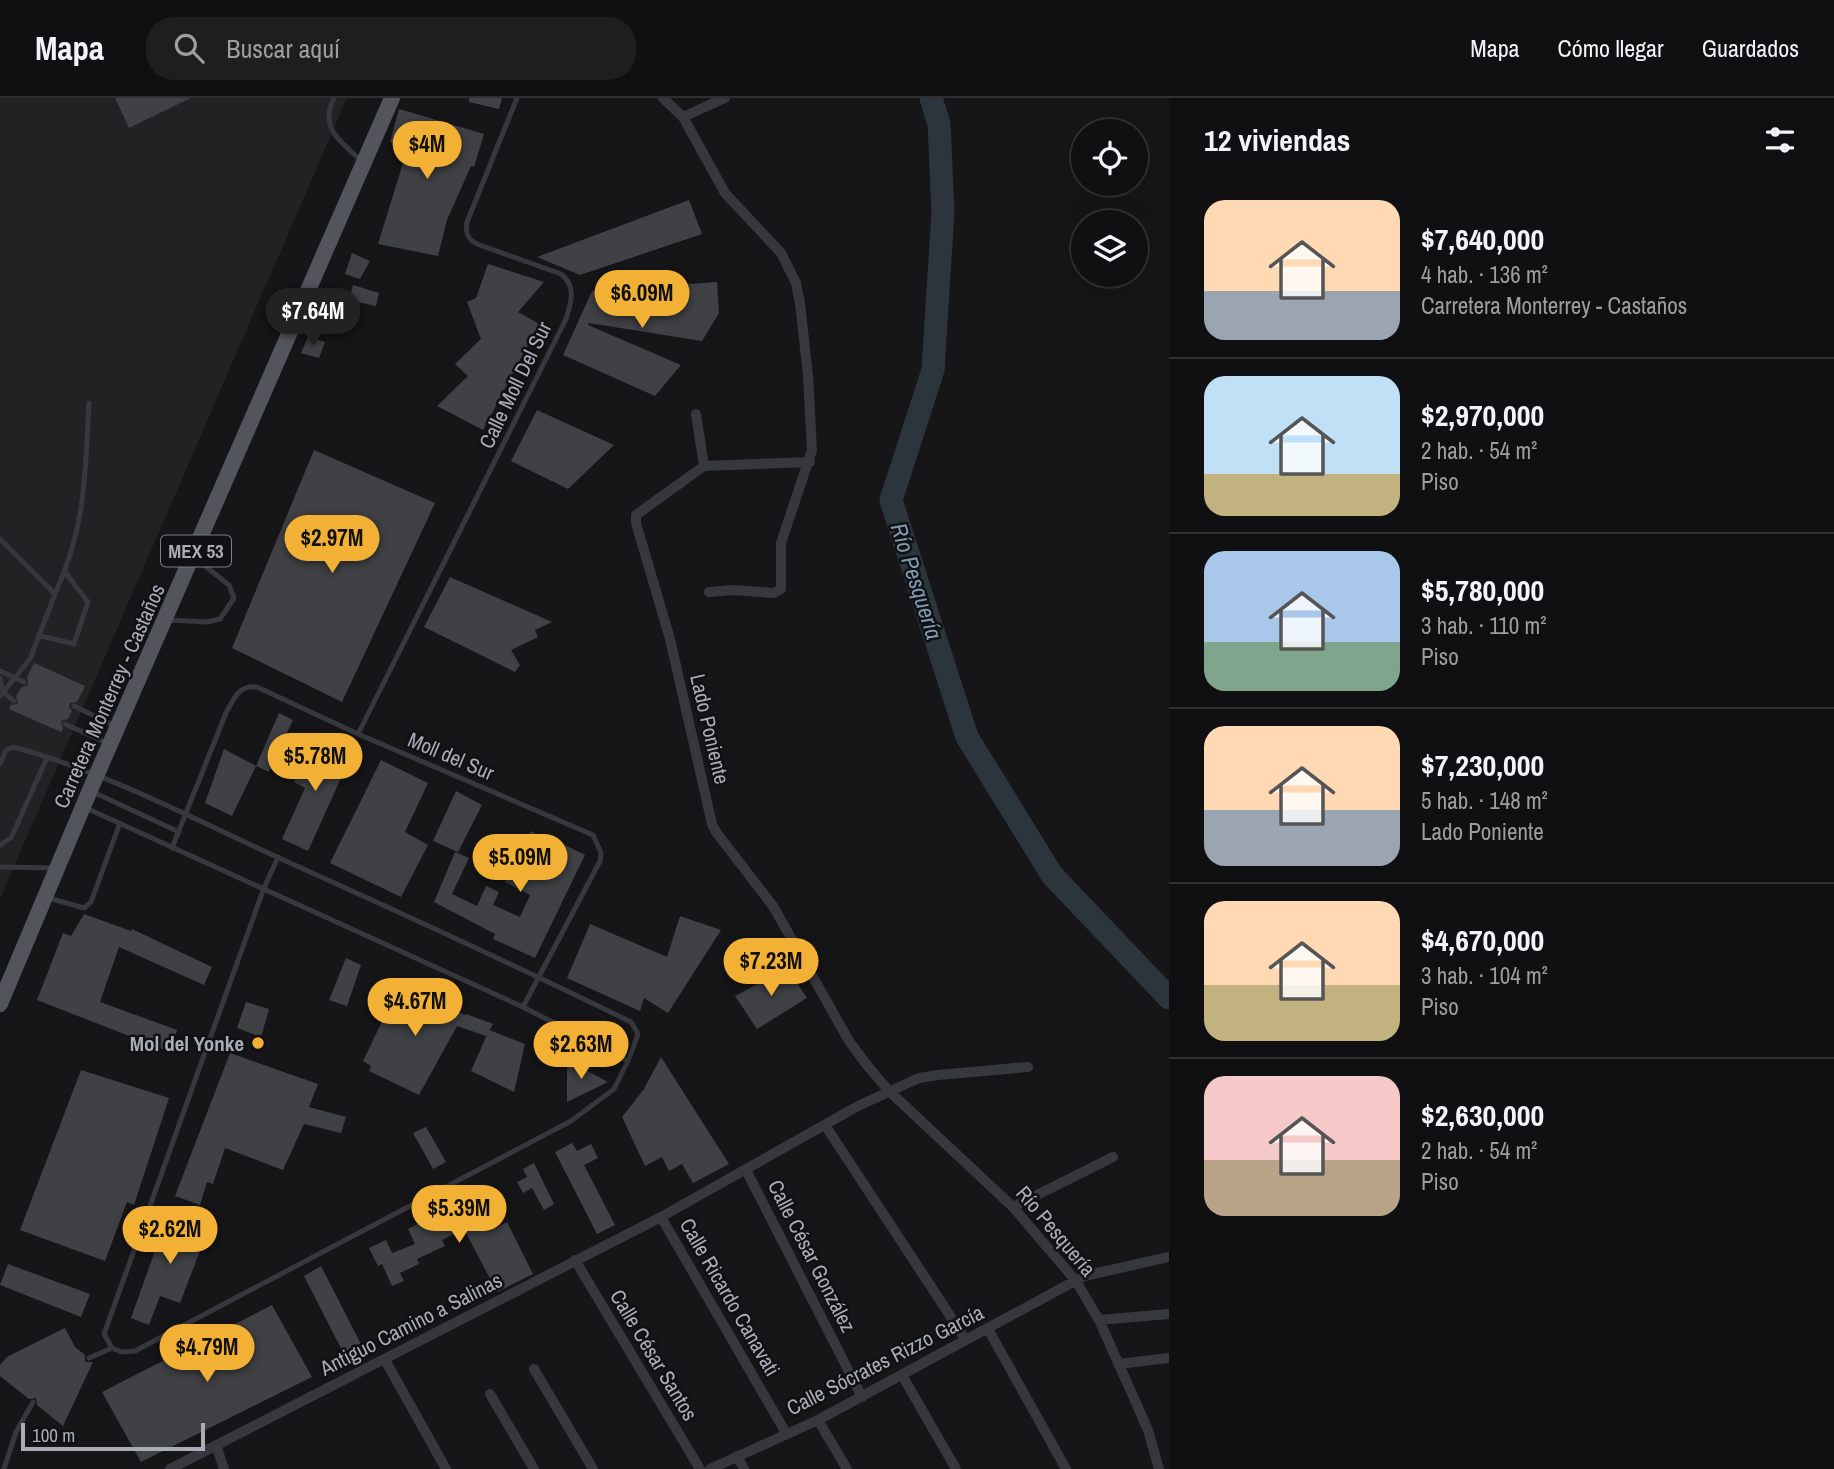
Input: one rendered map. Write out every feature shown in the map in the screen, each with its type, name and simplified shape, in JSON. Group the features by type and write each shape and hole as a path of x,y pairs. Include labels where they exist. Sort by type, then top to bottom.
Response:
{"main road":[{"name":"Carretera Monterrey - Castaños","path":"0,1004 83,806 392,98"}],"street":[{"path":"663,98 683,117 724,193 769,239 789,267 800,303 808,376 813,442 810,462 780,542 781,589 774,593 733,590 709,592"},
{"path":"683,117 725,98"},
{"path":"696,414 704,466 810,462"},
{"name":"Lado Poniente","path":"704,466 641,510 636,519 670,639 712,824 721,840 773,906 849,1041 890,1091"},
{"name":"Antiguo Camino a Salinas","path":"170,1469 661,1217 890,1091 919,1078 938,1074 1028,1068"},
{"name":"Río Pesquería","path":"890,1091 1013,1207 1076,1281 1099,1320 1147,1430 1157,1468"},
{"path":"825,1125 966,1340"},
{"path":"1013,1207 1113,1157"},
{"name":"Calle César González","path":"746,1170 862,1397"},
{"name":"Calle Ricardo Canavati","path":"661,1217 786,1433"},
{"name":"Calle Sócrates Rizzo García","path":"710,1469 818,1420 1084,1276 1169,1257"},
{"name":"Calle César Santos","path":"575,1260 699,1469"},
{"path":"1099,1320 1169,1314"},
{"path":"988,1329 1066,1469"},
{"path":"1118,1364 1169,1359"},
{"path":"385,1360 446,1469"},
{"path":"534,1369 593,1469"},
{"path":"902,1375 956,1469"},
{"path":"490,1394 534,1469"},
{"path":"818,1420 847,1469"},
{"path":"216,1445 224,1469"},
{"path":"737,1456 744,1469"}],"lane":[{"path":"334,98 328,111 328,123 363,164"},
{"name":"Calle Moll Del Sur","path":"358,733 566,319 572,298 569,283 561,274 477,244 467,233 467,222 517,98"},
{"path":"2,694 30,659 75,545 83,507 89,403"},
{"path":"0,538 55,594"},
{"path":"165,620 207,622 220,619 234,598 229,585 193,557"},
{"path":"41,636 74,644 88,603 65,572"},
{"path":"0,671 24,682"},
{"path":"0,678 2,694"},
{"name":"Moll del Sur","path":"172,848 226,713 238,692 243,688 257,687 593,835 601,853 600,861 523,1007"},
{"path":"2,694 14,701"},
{"path":"75,706 118,728"},
{"path":"65,724 110,744"},
{"path":"0,764 6,750 14,747 97,775 186,814 539,976 634,1024 638,1034 614,1089 571,1121 135,1351 122,1352 112,1348 104,1334 264,888 278,857"},
{"path":"0,845 11,838 47,758"},
{"path":"90,790 178,832"},
{"path":"83,806 523,1007 628,1061"},
{"path":"46,897 83,908 91,902 120,823"},
{"path":"0,867 58,868"},
{"path":"89,1358 112,1348"},
{"path":"4,1469 16,1432 33,1402"}],"shaded area":[{"path":"0,98 347,98 0,899"}],"building":[{"path":"115,98 191,98 129,128"},
{"path":"469,98 502,98 499,109 469,102"},
{"path":"399,109 484,134 474,167 471,166 447,220 438,256 378,244 408,147 390,142"},
{"path":"689,200 702,234 580,275 537,257"},
{"path":"352,253 370,261 360,279 345,274"},
{"path":"488,264 544,282 518,312 539,324 483,430 437,406 468,376 455,364 481,339 467,302 476,298"},
{"path":"717,282 719,313 702,341 589,323 588,325 681,365 655,396 563,355 592,291"},
{"path":"353,285 379,293 376,306 349,300"},
{"path":"308,337 325,342 319,358 301,353"},
{"path":"537,410 614,445 568,489 511,461"},
{"path":"314,450 435,503 342,702 232,648"},
{"path":"450,577 552,622 535,630 538,637 511,650 520,665 515,672 424,627"},
{"path":"34,663 85,686 77,702 70,703 72,711 68,719 61,721 61,732 9,709 11,705 18,704 16,696 22,687 28,685 27,677"},
{"path":"279,713 293,720 269,772 256,766"},
{"path":"314,740 350,758 308,851 282,839 305,788 294,782"},
{"path":"224,749 256,766 232,816 205,803"},
{"path":"381,760 428,783 405,832 428,845 401,897 330,863"},
{"path":"456,791 482,805 458,852 433,841"},
{"path":"531,831 546,840 548,837 585,855 535,958 493,939 495,934 434,902 455,852 469,858 452,894 477,906 486,886 499,892 493,905 520,917 530,895 505,882"},
{"path":"84,914 131,931 132,929 212,967 204,985 119,947 100,1002 177,1030 170,1052 37,1000 63,933 71,936"},
{"path":"680,916 721,930 668,1013 644,998 640,1011 567,978 590,924 667,957"},
{"path":"346,958 361,965 347,1006 329,1000"},
{"path":"787,968 807,998 757,1029 735,996"},
{"path":"400,984 465,1015 493,1024 486,1036 457,1026 419,1095 369,1071 371,1066 363,1061"},
{"path":"246,1002 269,1009 261,1037 237,1028"},
{"path":"489,1030 525,1044 514,1092 471,1071"},
{"path":"230,1053 318,1084 309,1107 346,1117 341,1133 304,1124 283,1170 225,1148 213,1184 207,1182 200,1205 175,1196"},
{"path":"661,1057 729,1164 693,1183 682,1164 669,1171 662,1157 645,1166 622,1117 644,1089"},
{"path":"567,1060 608,1082 567,1102"},
{"path":"81,1070 169,1098 134,1205 127,1202 105,1261 20,1230"},
{"path":"426,1127 446,1162 433,1169 413,1133"},
{"path":"572,1143 577,1151 591,1144 598,1158 584,1165 615,1225 597,1234 555,1152"},
{"path":"534,1163 554,1204 544,1210 532,1188 523,1193 517,1182 527,1177 523,1169"},
{"path":"472,1195 490,1231 507,1222 533,1274 497,1292 464,1229 442,1240 445,1246 417,1259 419,1264 400,1273 404,1281 392,1286 382,1264 378,1266 369,1248 386,1240 392,1253 415,1244 408,1229"},
{"path":"168,1214 208,1230 180,1303 160,1296 149,1325 131,1318"},
{"path":"8,1264 90,1294 81,1317 0,1285"},
{"path":"321,1266 364,1350 346,1358 304,1276"},
{"path":"272,1305 312,1377 141,1462 102,1392"},
{"path":"65,1328 75,1347 85,1355 85,1362 93,1362 63,1426 37,1405 36,1398 29,1399 0,1376 0,1365 7,1357"}],"waterway":[{"name":"Río Pesquería","path":"931,98 939,124 943,212 933,370 891,500 967,737 1052,875 1169,998"}],"place":[{"name":"Mol del Yonke","path":"258,1043"}]}
